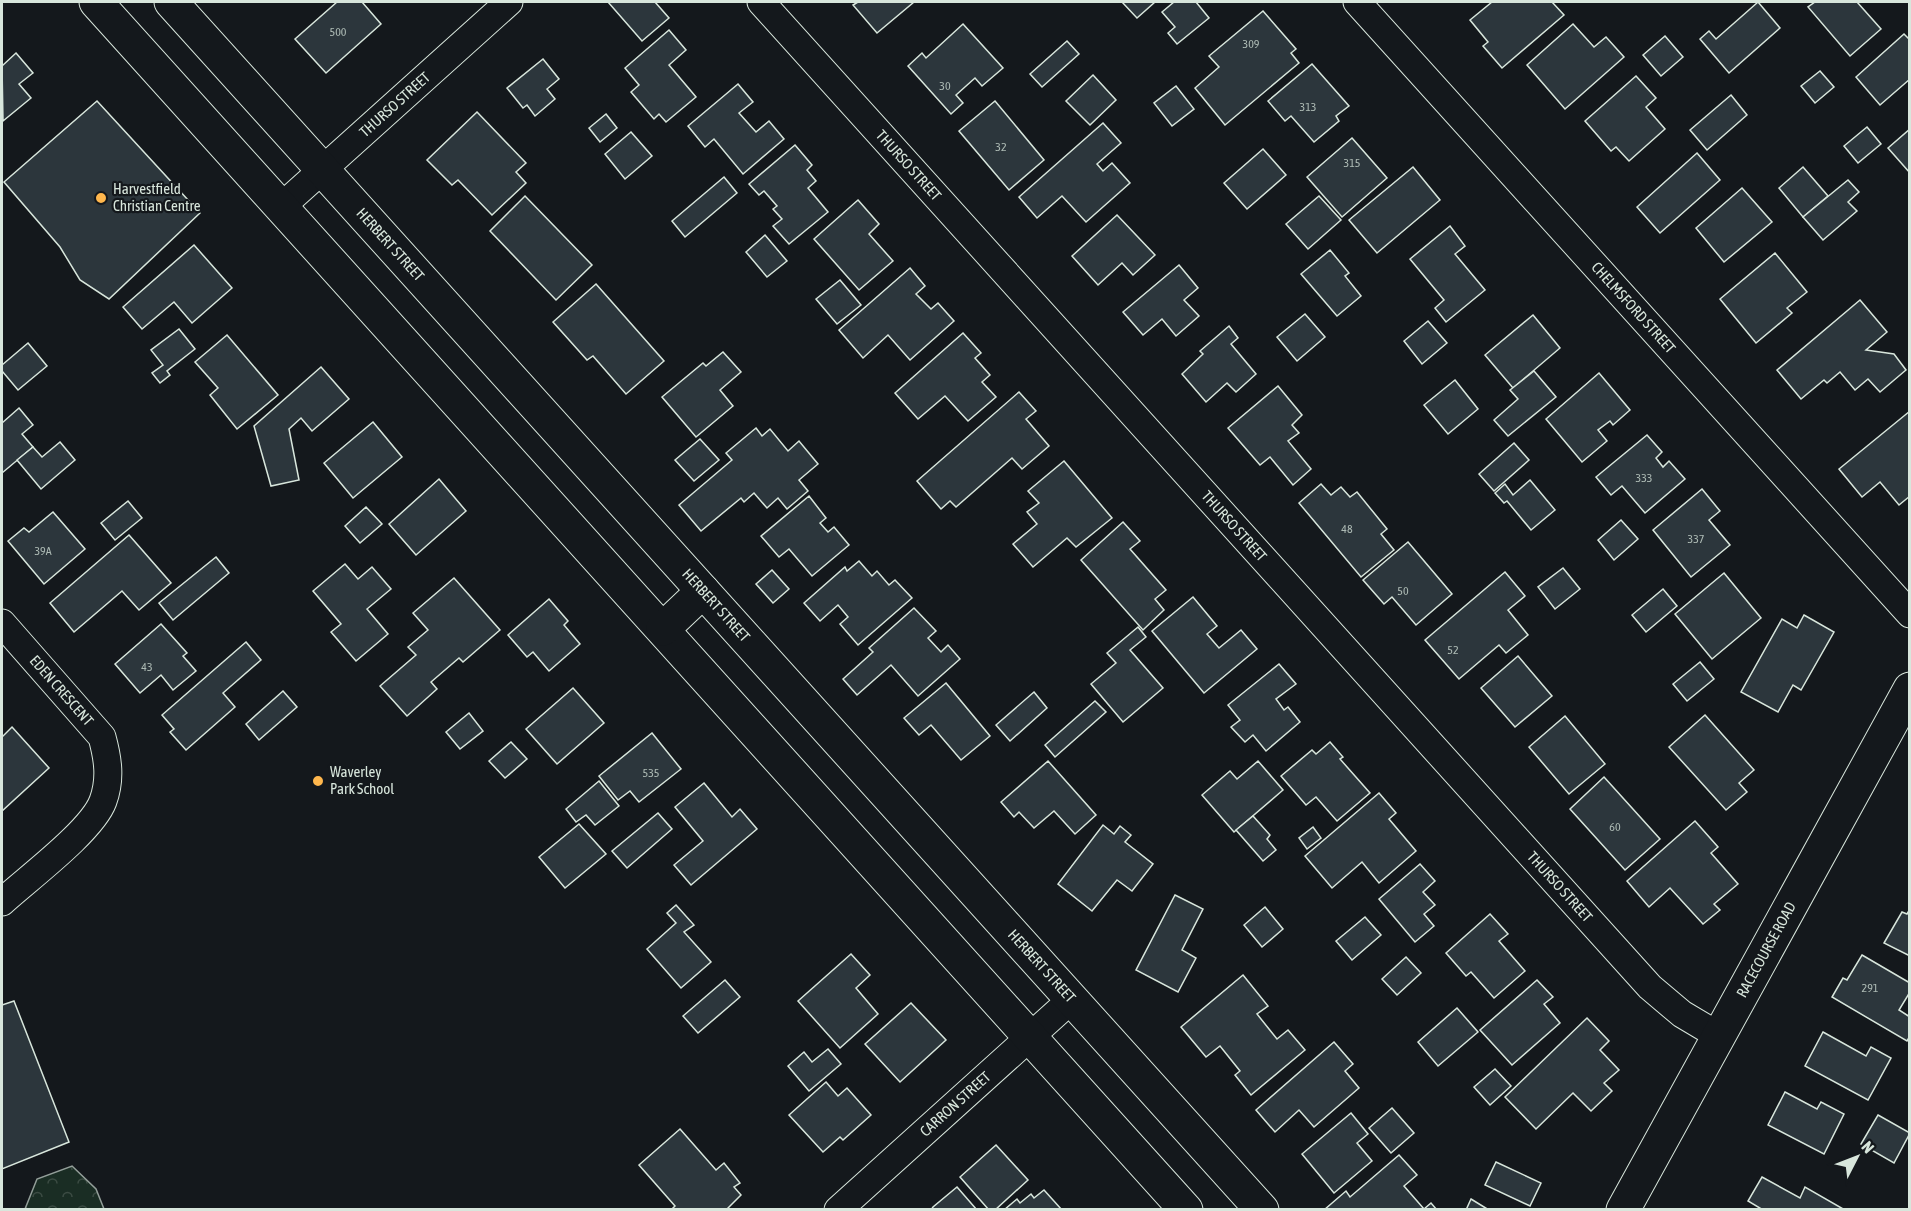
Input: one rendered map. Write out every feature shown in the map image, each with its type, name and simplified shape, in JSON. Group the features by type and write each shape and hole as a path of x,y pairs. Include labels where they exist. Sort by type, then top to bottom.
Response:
{"street":[{"path":"96,2 1186,1209"},
{"name":"HERBERT STREET","path":"171,2 1262,1209"},
{"name":"THURSO STREET","path":"281,207 509,2"},
{"name":"THURSO STREET","path":"761,2 1650,987 1682,1014 1719,1036"},
{"name":"CHELMSFORD STREET","path":"1357,2 1910,614"},
{"path":"663,629 703,591"},
{"name":"EDEN CRESCENT","path":"2,623 102,737 107,757 108,779 102,802 91,820 2,902"},
{"name":"RACECOURSE ROAD","path":"1623,1209 1910,689"},
{"name":"CARRON STREET","path":"838,1209 1072,999"}],"green space":[{"path":"72,1166 96,1189 104,1209 25,1209 37,1179"}],"building":[{"path":"337,2 362,2 381,24 326,73 295,39"},
{"path":"608,2 655,2 669,18 642,41"},
{"path":"858,2 914,2 877,33 853,5"},
{"path":"1122,2 1155,2 1137,18"},
{"path":"1174,2 1196,2 1209,18 1177,44 1168,33 1175,27 1162,12"},
{"path":"1492,2 1552,2 1564,15 1502,68 1483,46 1488,42 1470,20"},
{"path":"1758,2 1780,28 1729,73 1700,39 1709,31 1716,39"},
{"path":"1815,2 1857,2 1881,29 1850,56 1808,7"},
{"path":"1263,11 1296,49 1291,53 1299,63 1225,125 1195,88 1219,67 1209,56"},
{"path":"963,24 1003,68 982,86 975,78 956,95 963,103 951,114 908,66 922,53 926,58"},
{"path":"1573,24 1594,47 1606,37 1624,57 1565,109 1527,65"},
{"path":"669,30 686,50 669,65 696,97 666,122 659,114 654,119 631,92 639,85 625,68"},
{"path":"1904,34 1910,40 1910,79 1880,105 1856,77"},
{"path":"1665,36 1683,57 1661,76 1643,55"},
{"path":"1067,41 1079,54 1042,87 1030,74"},
{"path":"16,53 33,73 19,84 31,98 3,121 2,66"},
{"path":"543,59 559,79 547,89 555,99 535,116 527,105 523,108 507,88"},
{"path":"1312,64 1349,106 1336,116 1339,121 1314,142 1291,116 1285,121 1268,101"},
{"path":"1820,71 1834,87 1815,103 1801,86"},
{"path":"1093,75 1116,100 1090,125 1066,101"},
{"path":"1636,76 1656,98 1646,107 1665,129 1629,161 1616,147 1611,151 1585,121"},
{"path":"738,84 753,102 739,113 756,132 769,121 784,139 743,174 714,139 705,147 688,126"},
{"path":"1176,86 1194,109 1172,126 1154,103"},
{"path":"1731,95 1747,115 1707,150 1690,130"},
{"name":"Harvestfield Christian Centre","path":"97,101 200,213 109,299 80,280 60,247 4,182"},
{"path":"995,101 1044,160 1009,190 959,131"},
{"path":"477,112 526,163 516,172 526,183 492,215 458,180 452,185 427,160"},
{"path":"606,114 617,128 600,142 589,128"},
{"path":"1103,123 1121,143 1097,164 1103,171 1112,163 1130,183 1086,222 1062,196 1037,218 1019,197"},
{"path":"1867,127 1881,144 1858,163 1844,146"},
{"path":"1910,129 1910,173 1888,148"},
{"path":"631,132 652,156 625,179 605,154"},
{"path":"1352,138 1387,178 1342,217 1307,177"},
{"path":"795,145 812,165 807,170 816,181 808,188 828,212 789,244 773,226 782,219 773,209 777,206 764,191 759,195 749,184"},
{"path":"1263,149 1286,175 1247,209 1224,183"},
{"path":"1697,153 1720,180 1660,233 1637,207"},
{"path":"1413,167 1440,200 1377,253 1349,220"},
{"path":"1803,167 1828,196 1803,217 1779,188"},
{"path":"724,177 737,193 685,237 672,221"},
{"path":"1848,180 1859,192 1848,202 1857,211 1823,240 1803,217"},
{"path":"1742,188 1772,222 1724,262 1696,228"},
{"path":"525,196 592,265 556,300 490,231"},
{"path":"1319,196 1341,220 1308,249 1286,224"},
{"path":"858,200 879,224 869,234 893,261 859,290 814,239"},
{"path":"1117,215 1155,255 1133,275 1122,263 1098,285 1072,256"},
{"path":"1450,226 1465,246 1455,254 1485,290 1446,322 1435,308 1444,300 1410,259"},
{"path":"765,235 787,261 767,277 746,252"},
{"path":"194,245 232,288 192,323 174,302 142,329 123,307"},
{"path":"1330,250 1349,273 1345,276 1361,296 1337,316 1301,274"},
{"path":"1775,253 1807,292 1787,308 1792,313 1756,343 1720,299"},
{"path":"1179,265 1198,288 1184,300 1199,316 1176,336 1162,319 1143,335 1123,312"},
{"path":"910,268 925,286 916,294 931,309 938,303 954,321 910,360 888,335 863,358 839,330"},
{"path":"840,280 861,305 837,324 816,299"},
{"path":"596,284 664,361 626,394 593,356 587,360 553,322"},
{"path":"1860,300 1887,332 1866,350 1894,354 1906,370 1880,392 1868,379 1855,390 1840,372 1827,383 1824,380 1801,399 1777,370"},
{"path":"1305,314 1325,337 1297,361 1277,337"},
{"path":"1533,315 1560,348 1513,388 1485,355"},
{"path":"1428,321 1447,343 1422,364 1404,341"},
{"path":"1229,326 1238,338 1231,344 1256,374 1236,392 1227,383 1206,402 1182,374 1203,354 1200,351"},
{"path":"179,329 195,349 167,371 170,375 160,383 152,373 163,365 151,350"},
{"path":"963,333 981,353 975,358 990,375 982,382 996,397 968,421 945,396 918,419 895,393"},
{"path":"227,335 278,395 237,429 210,395 218,388 195,362"},
{"path":"28,343 47,366 18,390 2,371 2,365"},
{"path":"723,352 741,372 720,390 733,406 696,437 662,397 703,363 706,366"},
{"path":"321,367 349,399 312,431 301,418 289,429 299,480 271,486 254,426"},
{"path":"1534,371 1556,397 1508,436 1494,420 1518,399 1510,390"},
{"path":"1599,373 1630,410 1613,425 1610,421 1598,430 1607,441 1582,462 1546,419"},
{"path":"1455,380 1478,409 1448,434 1424,405"},
{"path":"1278,386 1302,415 1292,425 1299,433 1288,441 1311,469 1293,485 1270,457 1260,465 1228,428"},
{"path":"1019,392 1036,411 1026,419 1049,446 1022,469 1012,458 956,507 950,501 941,509 917,481"},
{"path":"19,408 33,425 22,434 33,447 2,473 2,423"},
{"path":"1910,411 1910,496 1899,505 1880,482 1862,497 1839,469"},
{"path":"373,422 402,457 353,498 324,463"},
{"path":"756,428 762,436 770,429 788,451 799,441 818,464 799,480 808,491 787,509 778,498 767,508 754,493 744,502 741,498 701,531 679,505 732,460 726,453"},
{"path":"1647,435 1662,452 1656,458 1663,467 1669,461 1685,479 1645,513 1622,486 1611,495 1596,477"},
{"path":"700,439 719,460 694,481 675,460"},
{"path":"60,442 75,460 41,489 17,460 33,447 42,457"},
{"path":"1514,443 1529,460 1494,491 1479,474"},
{"path":"1064,461 1112,518 1076,547 1067,538 1033,567 1013,544 1037,524 1027,512 1039,503 1028,491"},
{"path":"439,479 466,511 416,555 389,524"},
{"path":"1530,480 1555,510 1531,530 1507,501 1504,503 1495,493 1505,484 1513,495"},
{"path":"1321,484 1331,495 1341,487 1350,497 1357,492 1387,529 1381,534 1394,550 1361,577 1299,503"},
{"path":"1702,489 1720,511 1709,520 1730,545 1691,577 1653,530"},
{"path":"809,496 826,518 820,523 828,532 834,527 849,545 812,576 789,549 779,557 761,536"},
{"path":"128,501 142,518 115,540 101,523"},
{"path":"366,507 382,524 360,543 345,526"},
{"path":"53,512 85,549 44,584 8,541 24,528 29,532"},
{"path":"1621,520 1638,539 1614,560 1598,540"},
{"path":"1123,522 1140,541 1130,549 1166,590 1155,599 1164,610 1143,630 1081,560"},
{"path":"129,535 171,583 139,610 122,591 74,632 50,603"},
{"path":"1408,542 1452,594 1416,625 1392,597 1384,604 1363,580"},
{"path":"216,557 229,573 173,620 159,603"},
{"path":"859,561 872,576 877,571 889,585 895,580 912,598 858,645 840,624 848,617 838,605 820,621 804,603 845,567 847,571"},
{"path":"345,564 358,579 372,567 391,589 367,609 388,634 356,661 331,632 341,624 313,591"},
{"path":"1563,568 1580,589 1555,609 1538,587"},
{"path":"772,570 789,589 773,603 756,584"},
{"path":"1505,572 1525,596 1508,610 1528,635 1506,653 1499,645 1459,679 1425,640"},
{"path":"1724,573 1761,618 1712,659 1675,614"},
{"path":"454,578 500,630 463,662 459,658 431,682 437,689 407,716 380,686 416,655 408,647 428,630 413,613"},
{"path":"1663,589 1677,606 1646,632 1632,615"},
{"path":"1193,597 1217,626 1207,634 1219,648 1241,630 1257,649 1204,693 1152,631"},
{"path":"549,599 568,621 564,625 580,644 549,671 533,652 527,657 508,635"},
{"path":"914,608 936,631 928,638 941,652 948,645 960,659 918,696 891,665 857,695 843,679 873,652 869,648"},
{"path":"1804,615 1834,632 1801,690 1793,685 1778,712 1741,692 1782,619 1797,628"},
{"path":"161,624 187,653 183,656 196,671 173,690 161,675 140,693 115,664"},
{"path":"1138,627 1146,637 1130,650 1163,688 1123,722 1091,684 1116,663 1107,653"},
{"path":"246,642 261,660 223,693 235,707 186,750 170,732 174,729 162,715"},
{"path":"1518,656 1552,696 1515,727 1481,688"},
{"path":"1700,662 1714,679 1687,701 1673,684"},
{"path":"1279,664 1296,684 1276,699 1284,710 1288,707 1300,722 1266,751 1253,735 1245,742 1231,727 1240,720 1228,705"},
{"path":"946,683 990,736 961,760 931,725 919,735 904,718"},
{"path":"573,688 604,723 557,764 526,729"},
{"path":"283,691 297,707 259,740 246,724"},
{"path":"1034,692 1047,708 1010,741 996,725"},
{"path":"1095,701 1106,712 1055,757 1045,745"},
{"path":"469,713 483,731 460,749 446,732"},
{"path":"1705,715 1754,770 1739,783 1747,792 1726,810 1669,747"},
{"path":"1565,716 1605,764 1569,794 1529,747"},
{"path":"12,727 49,768 2,811 2,737"},
{"path":"652,733 681,769 639,802 630,791 618,800 599,776"},
{"path":"511,742 527,759 505,778 489,761"},
{"path":"1330,742 1343,757 1340,759 1370,793 1337,821 1316,797 1306,805 1281,776 1312,750 1316,754"},
{"path":"1048,761 1096,815 1075,834 1054,811 1034,828 1019,812 1014,817 1001,802"},
{"path":"1258,761 1283,790 1234,832 1202,795 1230,771 1237,779"},
{"path":"1604,777 1660,839 1625,870 1570,809"},
{"path":"599,781 619,806 595,825 586,815 576,822 566,809"},
{"path":"704,783 732,817 740,809 757,829 691,885 674,865 703,841 675,807"},
{"path":"1379,793 1396,813 1389,819 1416,851 1379,883 1362,862 1332,888 1305,856"},
{"path":"658,813 672,829 627,868 612,851"},
{"path":"1253,816 1270,835 1267,839 1276,850 1263,861 1236,830"},
{"path":"1695,821 1718,847 1711,853 1738,884 1714,904 1720,910 1703,924 1670,888 1649,907 1627,881"},
{"path":"579,824 606,854 565,888 539,857"},
{"path":"1103,825 1114,834 1120,826 1131,835 1125,842 1153,864 1132,891 1117,880 1092,911 1058,884"},
{"path":"1313,827 1321,838 1307,849 1299,838"},
{"path":"1420,864 1435,881 1423,892 1435,905 1424,914 1434,926 1415,942 1379,899"},
{"path":"1175,895 1203,909 1182,950 1196,958 1178,992 1136,970"},
{"path":"676,905 694,925 684,932 711,962 681,988 647,949 676,923 667,913"},
{"path":"1265,907 1283,929 1262,947 1244,925"},
{"path":"1910,909 1910,956 1884,943 1902,912 1907,914"},
{"path":"1490,914 1508,934 1499,941 1525,971 1494,998 1471,972 1466,976 1446,953"},
{"path":"1365,917 1381,935 1352,960 1336,941"},
{"path":"851,954 870,975 856,988 878,1014 840,1048 798,1001"},
{"path":"1862,955 1910,983 1910,992 1899,1010 1910,1017 1910,1036 1907,1041 1832,997 1843,978 1847,980"},
{"path":"1406,957 1421,973 1397,995 1382,979"},
{"path":"1243,975 1268,1006 1257,1014 1277,1039 1288,1030 1305,1050 1251,1095 1235,1075 1240,1071 1220,1046 1206,1057 1181,1027"},
{"path":"725,980 740,997 698,1033 683,1016"},
{"path":"1537,980 1553,997 1544,1004 1560,1023 1512,1065 1480,1030"},
{"path":"14,1001 69,1142 2,1169 2,1005"},
{"path":"911,1003 946,1040 900,1082 865,1044"},
{"path":"1457,1008 1478,1032 1438,1066 1418,1042"},
{"path":"1587,1018 1609,1041 1600,1050 1619,1070 1604,1083 1612,1091 1591,1111 1573,1093 1536,1129 1505,1097"},
{"path":"1823,1032 1866,1056 1871,1047 1891,1058 1868,1100 1805,1066"},
{"path":"1334,1042 1353,1064 1345,1071 1359,1088 1314,1127 1299,1110 1275,1132 1256,1110"},
{"path":"828,1049 841,1064 809,1091 788,1066 804,1052 812,1062"},
{"path":"1495,1069 1511,1086 1490,1105 1474,1087"},
{"path":"826,1082 838,1096 847,1088 871,1115 843,1140 840,1137 823,1152 789,1115"},
{"path":"1785,1092 1817,1109 1821,1102 1844,1114 1824,1154 1768,1125"},
{"path":"1392,1108 1414,1133 1391,1153 1369,1128"},
{"path":"1351,1113 1368,1134 1357,1143 1372,1161 1334,1193 1302,1154"},
{"path":"1878,1115 1910,1133 1894,1163 1861,1144"},
{"path":"680,1129 716,1170 724,1163 740,1183 734,1187 741,1195 726,1210 671,1210 675,1206 639,1165"},
{"path":"996,1145 1028,1180 995,1210 989,1210 960,1177"},
{"path":"1399,1155 1417,1175 1404,1186 1424,1209 1431,1203 1437,1210 1324,1210 1346,1191 1350,1197"},
{"path":"1496,1162 1541,1183 1530,1206 1485,1185"},
{"path":"1762,1177 1800,1198 1805,1187 1845,1210 1763,1210 1748,1201"},
{"path":"957,1187 977,1210 931,1210 933,1207"},
{"path":"1044,1190 1062,1210 1004,1210 1017,1199 1020,1203 1031,1194 1034,1198"},
{"path":"1471,1199 1489,1210 1466,1210"}],"place":[{"name":"Harvestfield Christian Centre","path":"101,198"},
{"name":"Waverley Park School","path":"318,781"}]}
